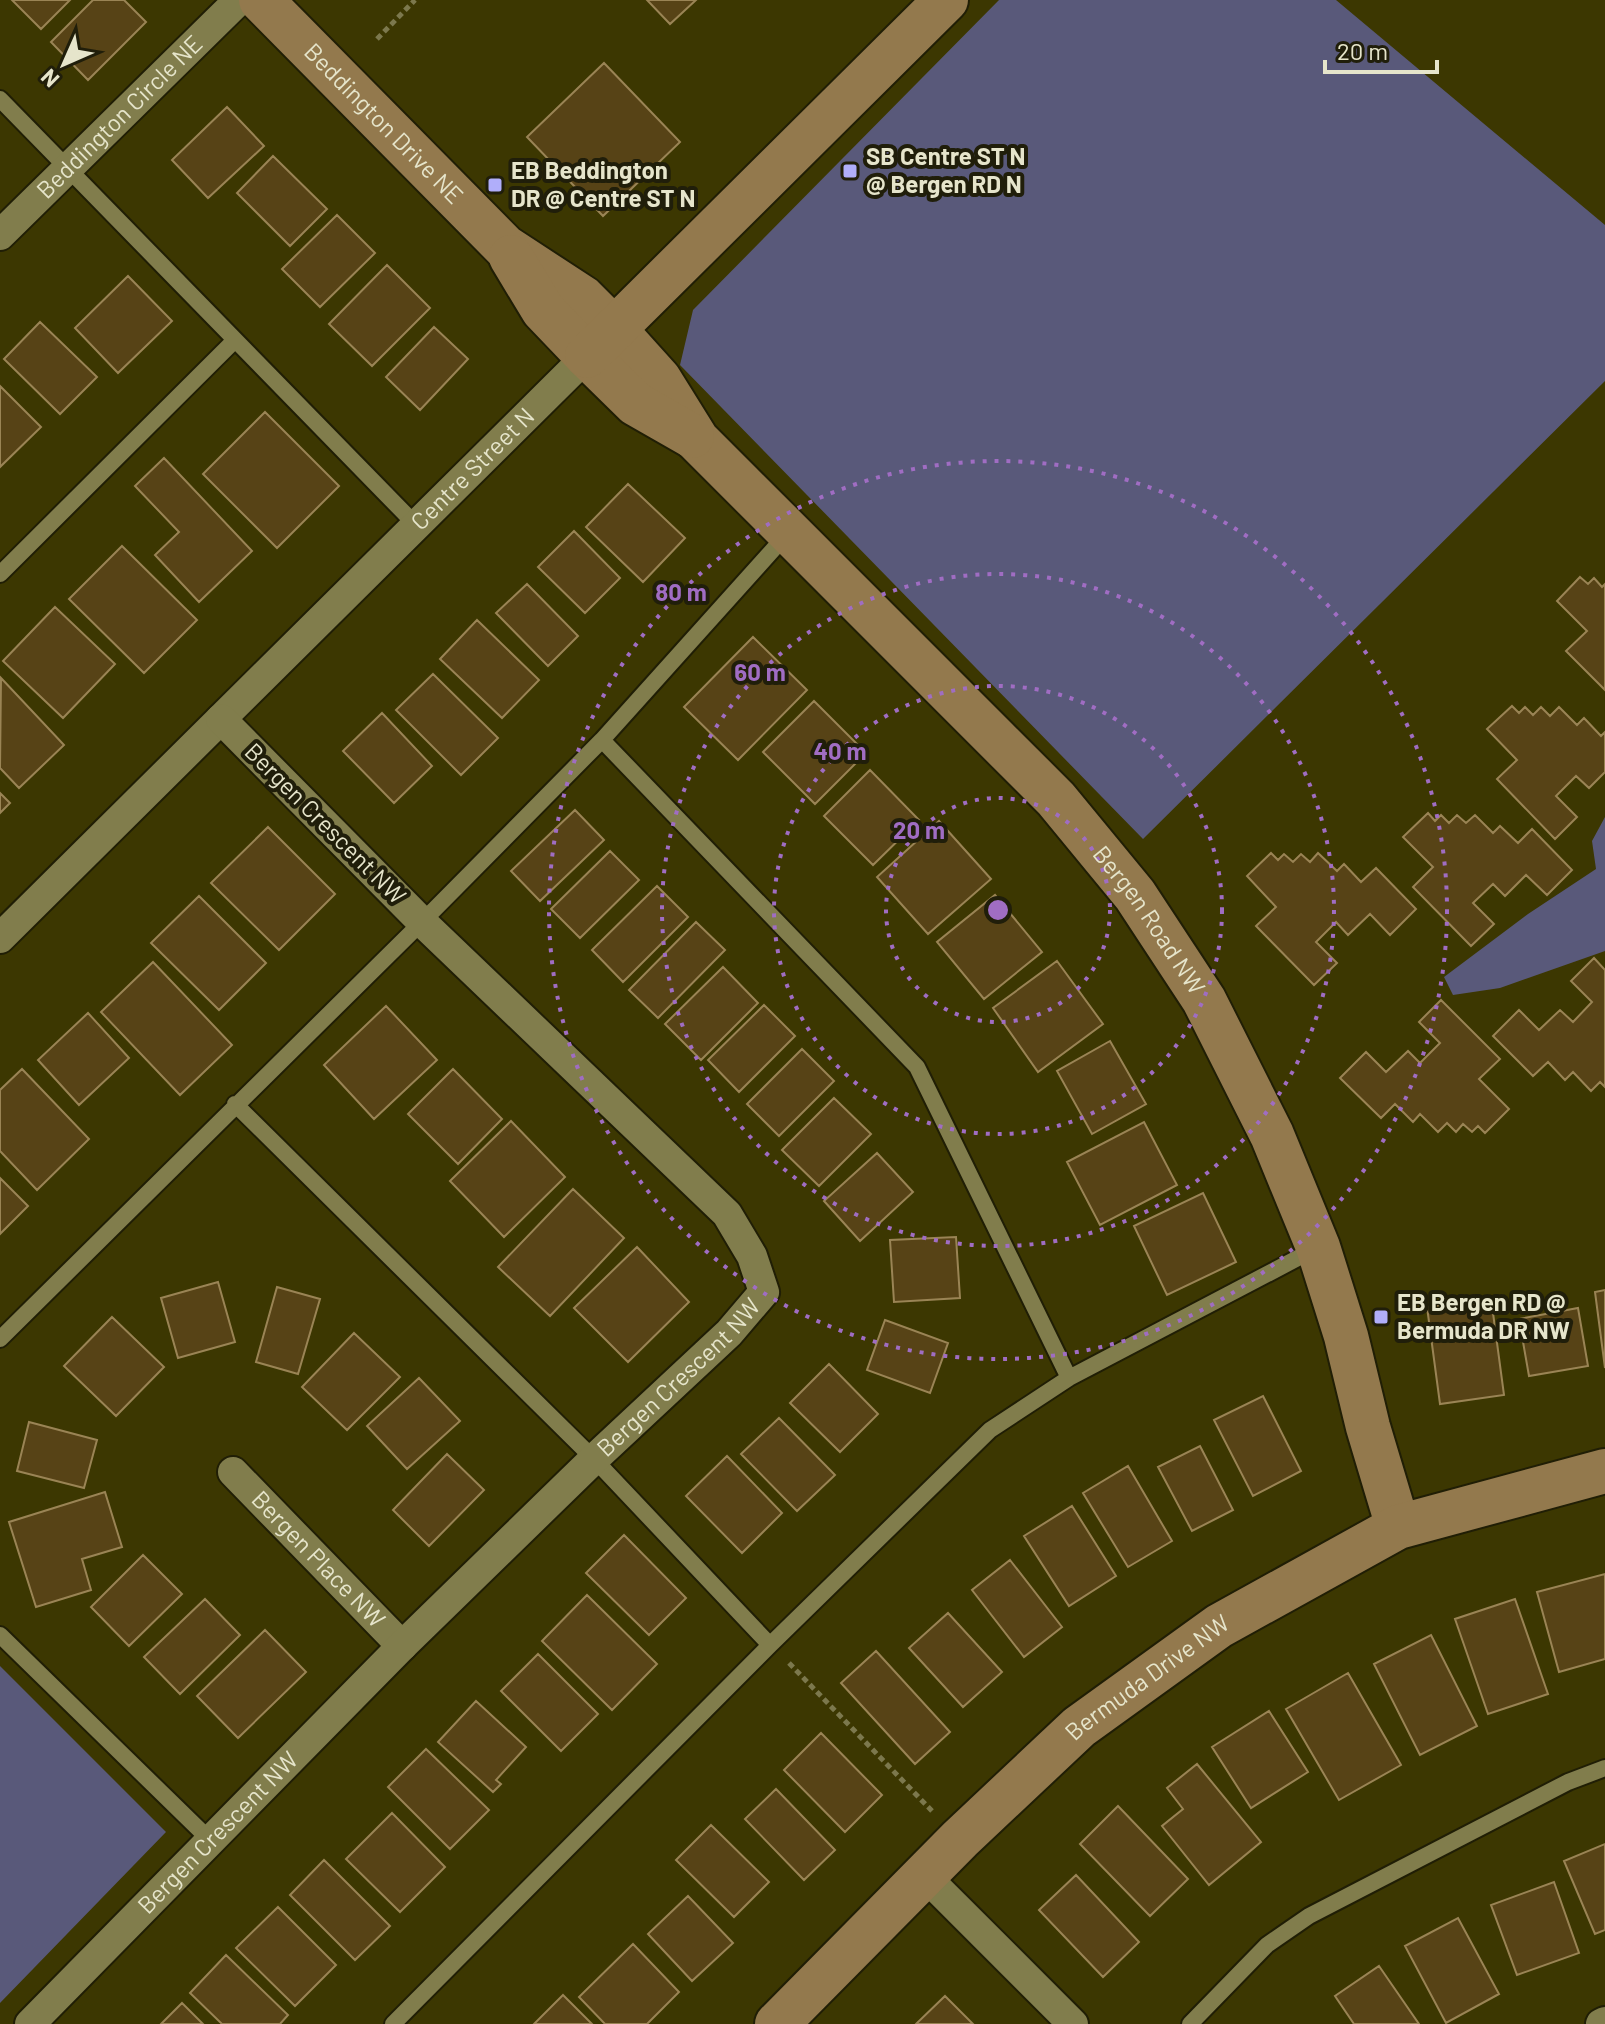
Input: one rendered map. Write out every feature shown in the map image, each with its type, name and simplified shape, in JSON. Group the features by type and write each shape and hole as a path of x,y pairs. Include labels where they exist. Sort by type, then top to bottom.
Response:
{"street":[{"name":"Beddington Circle NE","path":"0,235 239,0"},
{"name":"Beddington Drive NE","path":"261,0 505,247 583,298 600,343"},
{"name":"Centre Street N","path":"0,938 946,0"},
{"name":"Bergen Road NW","path":"600,343 636,404 697,440 1056,799 1135,895 1204,1000 1272,1135 1318,1247 1346,1336 1368,1427 1398,1527"},
{"name":"Bergen Crescent NW","path":"30,2024 402,1646 729,1333 764,1292 752,1256 727,1214 422,922 221,719"},
{"name":"Bermuda Drive NW","path":"777,2024 924,1875 1079,1727 1219,1626 1398,1527 1605,1471"},
{"name":"Bergen Place NW","path":"233,1472 402,1646"},
{"path":"924,1875 1073,2024"}],"lane":[{"path":"0,99 416,525"},
{"path":"0,574 234,341"},
{"path":"0,1339 602,740 789,532"},
{"path":"602,740 917,1067 1069,1378"},
{"path":"235,1104 594,1459 770,1645"},
{"path":"393,2024 770,1645 990,1430 1069,1378 1318,1247"},
{"path":"0,1635 211,1841"},
{"path":"1190,2024 1267,1945 1309,1916 1568,1782 1605,1768"}],"path":[{"path":"377,39 415,0"},
{"path":"770,1645 933,1812"}],"shaded area":[{"path":"999,0 1336,0 1605,225 1605,381 1143,839 680,365 693,310"},
{"path":"1605,817 1605,951 1500,988 1453,995 1444,977 1528,914 1596,869 1592,841"},
{"path":"0,1666 166,1832 0,2003"}],"building":[{"path":"12,0 70,0 41,29"},
{"path":"93,0 124,0 146,22 88,80 51,42"},
{"path":"647,0 696,0 670,24"},
{"path":"604,63 680,142 603,216 527,137"},
{"path":"227,107 264,146 208,198 172,160"},
{"path":"273,156 327,209 290,246 237,193"},
{"path":"337,215 375,253 320,307 282,269"},
{"path":"387,265 430,308 372,366 329,324"},
{"path":"128,276 172,321 118,373 75,328"},
{"path":"40,322 97,377 60,414 4,359"},
{"path":"434,327 468,359 420,410 386,377"},
{"path":"0,386 41,427 0,467"},
{"path":"265,412 339,486 277,548 203,474"},
{"path":"164,458 252,551 199,602 155,555 179,532 135,486"},
{"path":"628,484 685,538 643,582 586,527"},
{"path":"574,531 620,578 585,613 538,567"},
{"path":"122,546 197,620 144,673 69,599"},
{"path":"1580,577 1588,584 1594,578 1602,587 1605,584 1605,690 1566,651 1587,631 1557,601"},
{"path":"527,584 578,636 548,666 496,613"},
{"path":"55,607 115,664 63,718 3,661"},
{"path":"477,620 539,680 502,718 440,659"},
{"path":"753,637 807,690 738,760 684,707"},
{"path":"433,674 498,738 461,775 396,710"},
{"path":"1,678 64,745 19,788 0,768"},
{"path":"814,701 866,753 815,804 763,752"},
{"path":"1512,706 1519,713 1525,707 1533,715 1541,707 1550,716 1559,707 1577,725 1584,718 1601,736 1605,732 1605,772 1589,788 1576,776 1556,796 1577,817 1555,839 1497,779 1517,760 1487,729"},
{"path":"382,713 432,766 394,803 343,751"},
{"path":"870,770 919,820 873,865 824,816"},
{"path":"0,793 10,803 0,813"},
{"path":"575,810 604,840 540,901 511,871"},
{"path":"1428,813 1435,821 1441,815 1449,823 1457,815 1466,823 1475,815 1493,833 1500,826 1518,843 1532,829 1572,870 1547,895 1526,875 1505,896 1493,884 1473,903 1494,924 1471,946 1413,887 1433,867 1403,837"},
{"path":"939,821 991,879 928,934 877,877"},
{"path":"268,827 335,894 279,950 211,883"},
{"path":"610,851 639,880 580,938 551,909"},
{"path":"1271,853 1278,860 1284,854 1293,862 1301,854 1310,862 1318,853 1337,871 1344,864 1361,882 1376,868 1416,909 1390,935 1370,914 1348,935 1336,922 1316,942 1337,963 1314,985 1256,926 1276,907 1247,876"},
{"path":"657,886 688,917 623,982 592,950"},
{"path":"995,895 1042,952 984,999 937,942"},
{"path":"199,896 266,963 219,1010 151,943"},
{"path":"696,922 725,950 658,1018 629,990"},
{"path":"1594,958 1605,970 1605,1087 1600,1082 1591,1091 1573,1072 1565,1080 1548,1062 1533,1076 1493,1036 1519,1010 1539,1030 1560,1010 1573,1022 1592,1002 1571,981"},
{"path":"1057,961 1103,1024 1038,1072 993,1008"},
{"path":"153,962 232,1045 180,1095 101,1012"},
{"path":"723,967 758,1003 701,1060 665,1024"},
{"path":"1441,1000 1500,1059 1479,1079 1509,1109 1485,1133 1478,1126 1472,1132 1463,1124 1456,1132 1447,1123 1438,1132 1420,1114 1413,1122 1395,1104 1381,1118 1340,1078 1366,1052 1386,1072 1408,1051 1420,1063 1440,1043 1419,1022"},
{"path":"764,1005 795,1036 739,1092 708,1060"},
{"path":"386,1006 437,1060 374,1119 324,1065"},
{"path":"88,1013 129,1058 79,1105 38,1060"},
{"path":"1110,1041 1146,1104 1092,1134 1057,1071"},
{"path":"802,1049 834,1081 779,1136 747,1104"},
{"path":"22,1069 89,1139 37,1190 0,1151 0,1090"},
{"path":"453,1069 502,1119 458,1164 408,1114"},
{"path":"834,1098 871,1134 819,1186 782,1150"},
{"path":"511,1121 565,1177 504,1237 450,1181"},
{"path":"1144,1122 1177,1185 1100,1225 1067,1162"},
{"path":"877,1153 913,1192 860,1241 824,1201"},
{"path":"0,1178 28,1206 0,1234"},
{"path":"573,1189 624,1238 550,1316 498,1267"},
{"path":"1203,1193 1236,1262 1167,1295 1134,1226"},
{"path":"956,1237 960,1298 894,1302 890,1240"},
{"path":"637,1247 689,1302 628,1362 574,1308"},
{"path":"218,1282 235,1342 178,1358 161,1298"},
{"path":"277,1287 320,1299 298,1374 256,1362"},
{"path":"1605,1290 1605,1368 1595,1292"},
{"path":"1491,1298 1504,1395 1440,1404 1427,1307"},
{"path":"1578,1308 1588,1366 1529,1376 1519,1319"},
{"path":"112,1317 164,1367 116,1416 64,1366"},
{"path":"885,1320 948,1343 930,1393 867,1370"},
{"path":"354,1333 400,1377 347,1430 302,1387"},
{"path":"829,1364 878,1414 840,1452 790,1403"},
{"path":"419,1378 460,1421 407,1469 367,1426"},
{"path":"1263,1396 1301,1471 1253,1496 1214,1420"},
{"path":"779,1418 835,1475 797,1511 741,1454"},
{"path":"29,1422 97,1440 84,1488 17,1471"},
{"path":"1200,1446 1233,1510 1192,1531 1158,1467"},
{"path":"447,1454 484,1490 429,1546 393,1510"},
{"path":"727,1456 782,1513 742,1553 686,1496"},
{"path":"1128,1466 1172,1541 1128,1567 1083,1493"},
{"path":"105,1492 122,1547 82,1559 91,1590 36,1607 9,1522"},
{"path":"1072,1506 1116,1576 1069,1606 1024,1536"},
{"path":"624,1535 686,1598 649,1635 586,1573"},
{"path":"143,1555 182,1594 129,1646 91,1607"},
{"path":"1010,1560 1062,1627 1024,1657 972,1590"},
{"path":"1605,1574 1605,1659 1559,1672 1537,1592"},
{"path":"587,1595 657,1664 612,1710 542,1641"},
{"path":"205,1599 240,1635 180,1694 144,1657"},
{"path":"1515,1599 1548,1694 1488,1714 1455,1619"},
{"path":"948,1613 1002,1672 963,1707 909,1648"},
{"path":"265,1630 306,1672 238,1738 197,1696"},
{"path":"1431,1635 1477,1726 1420,1755 1374,1664"},
{"path":"876,1651 950,1732 915,1764 841,1683"},
{"path":"538,1654 598,1714 561,1751 501,1691"},
{"path":"1348,1673 1401,1765 1339,1800 1286,1709"},
{"path":"476,1701 526,1747 496,1780 501,1784 493,1792 438,1742"},
{"path":"1269,1711 1308,1772 1251,1808 1212,1747"},
{"path":"821,1733 882,1795 845,1832 784,1770"},
{"path":"426,1749 489,1810 450,1849 388,1787"},
{"path":"1197,1764 1261,1842 1209,1885 1162,1826 1183,1809 1167,1788"},
{"path":"776,1789 835,1850 804,1880 745,1819"},
{"path":"1118,1806 1188,1879 1150,1916 1080,1844"},
{"path":"392,1813 445,1867 400,1912 346,1859"},
{"path":"711,1825 769,1882 734,1917 676,1860"},
{"path":"1605,1844 1605,1930 1595,1934 1564,1861"},
{"path":"324,1860 390,1926 355,1960 290,1895"},
{"path":"1076,1875 1139,1942 1103,1977 1039,1910"},
{"path":"1554,1882 1579,1953 1517,1975 1491,1905"},
{"path":"688,1896 733,1943 692,1981 648,1934"},
{"path":"278,1907 336,1965 295,2006 236,1948"},
{"path":"1458,1918 1499,1994 1446,2023 1405,1946"},
{"path":"633,1944 679,1992 647,2024 605,2024 579,1997"},
{"path":"226,1955 288,2015 280,2024 222,2024 190,1993"},
{"path":"1379,1966 1419,2024 1354,2024 1335,1996"},
{"path":"563,1995 592,2024 534,2024"},
{"path":"945,1996 973,2024 916,2024"},
{"path":"182,2003 203,2024 161,2024"}],"place":[{"name":"SB Centre ST N @ Bergen RD N","path":"850,171"},
{"name":"EB Beddington DR @ Centre ST N","path":"495,185"},
{"name":"EB Bergen RD @ Bermuda DR NW","path":"1381,1317"}]}
